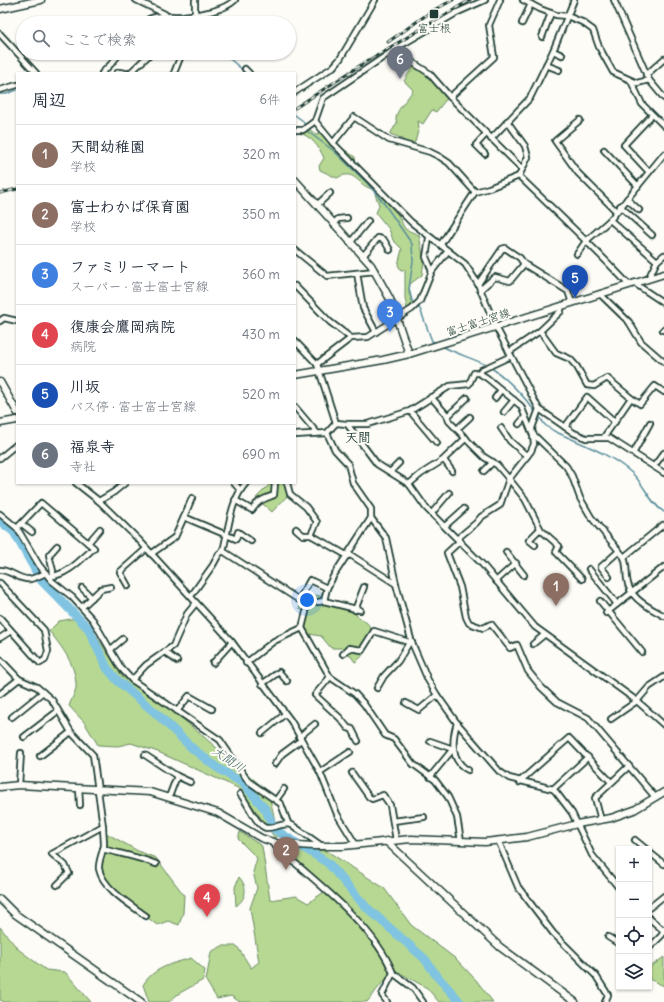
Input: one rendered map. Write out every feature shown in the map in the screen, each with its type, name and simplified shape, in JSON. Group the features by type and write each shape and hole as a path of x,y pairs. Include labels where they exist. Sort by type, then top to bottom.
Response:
{"street":[{"path":"0,9 42,0"},
{"path":"136,0 168,16 195,14 217,10 235,0"},
{"path":"195,0 195,14"},
{"path":"296,91 333,67 340,59 375,0"},
{"path":"296,130 303,130 315,121 323,98 395,51 403,44 452,16 485,0"},
{"path":"450,97 494,57 489,25 500,0"},
{"path":"523,0 551,13 567,16 582,22 593,30 599,47 613,72 630,81 637,83 648,77 664,59"},
{"path":"491,139 530,98 553,51 574,0"},
{"path":"614,0 648,77 664,98"},
{"path":"522,23 531,4"},
{"path":"542,37 551,13"},
{"path":"0,34 16,51"},
{"path":"395,51 429,73 450,97 522,169"},
{"path":"553,51 562,55"},
{"path":"24,60 35,72"},
{"path":"103,72 115,60"},
{"path":"131,72 144,60"},
{"path":"174,72 179,60"},
{"path":"546,65 560,70"},
{"path":"630,81 642,104 664,126"},
{"path":"0,90 16,85"},
{"path":"649,172 624,145 652,115"},
{"path":"333,143 354,117 389,140 430,152 440,157 449,163 475,192"},
{"path":"580,120 555,141 578,173 616,211"},
{"path":"315,121 333,143 411,222 429,238 441,244 465,264 478,284 496,326 538,410 586,438 609,438 634,452 664,473"},
{"path":"441,244 475,192 519,176 528,157 525,146 507,121"},
{"path":"485,154 476,145 486,134"},
{"path":"604,150 638,186"},
{"path":"577,254 586,241 610,220 664,154"},
{"path":"519,176 632,284 664,303"},
{"path":"296,181 375,271 385,288 409,354"},
{"path":"317,205 330,193"},
{"path":"627,199 639,210"},
{"path":"620,206 652,235"},
{"path":"333,224 338,219 347,218"},
{"path":"610,220 657,261"},
{"path":"350,243 368,221"},
{"path":"363,256 378,238 384,240 390,250"},
{"path":"429,238 426,257 432,271"},
{"path":"478,284 504,248 520,258 524,264 568,291 572,303"},
{"path":"296,251 328,276 375,271"},
{"path":"318,367 351,338 368,337 412,309 420,301 432,271 448,251"},
{"path":"648,279 657,261 664,255"},
{"path":"480,290 494,277 510,281 524,264"},
{"path":"357,273 363,308 376,332"},
{"name":"富士富士宮線","path":"296,375 318,367 383,360 409,354 664,274"},
{"path":"296,287 330,322 351,338"},
{"path":"600,294 629,322 642,342 664,362"},
{"path":"336,423 368,424 410,411 450,386 468,384 474,373 479,373 493,365 540,331 561,311 561,306"},
{"path":"0,322 4,318 16,321"},
{"path":"540,331 556,352 570,359 577,367 587,385 594,386 607,378 640,404 655,386 664,392"},
{"path":"296,342 318,367 336,423"},
{"path":"479,373 521,406 532,433 534,444 527,456 509,479 500,505 481,517 446,553 460,587 466,618 469,623 482,628 491,624 510,648 517,646 528,671 541,687 557,702 588,718 655,797"},
{"path":"0,382 16,410"},
{"path":"495,398 501,390"},
{"path":"431,397 448,416 449,421 479,452 493,462 509,479 525,499 540,529 559,546 556,552 582,579"},
{"path":"565,427 587,397 615,422"},
{"path":"448,416 467,398"},
{"path":"604,437 631,398"},
{"path":"504,412 514,400"},
{"path":"296,407 317,433"},
{"path":"532,433 538,410"},
{"path":"410,411 437,443"},
{"path":"457,428 470,417"},
{"path":"519,424 525,417"},
{"path":"0,423 16,420"},
{"path":"296,435 327,433 336,423"},
{"path":"634,452 650,423"},
{"path":"347,424 378,464 408,484 432,513 459,539 527,619 544,635 637,701 664,725"},
{"path":"501,428 510,441 527,456"},
{"path":"324,601 327,588 371,518 371,509 353,483 348,464 335,450 327,433"},
{"path":"532,433 566,466 572,476 580,498 592,517 624,557 627,564 627,579 631,592 645,605 664,616"},
{"path":"408,484 444,460 466,438"},
{"path":"0,458 16,445"},
{"path":"654,466 664,453"},
{"path":"444,460 452,471"},
{"path":"484,471 493,462"},
{"path":"390,472 399,463"},
{"path":"77,484 99,501 151,554 232,642 285,714 300,738 320,772 337,814 356,845"},
{"path":"99,501 124,484"},
{"path":"235,484 240,490"},
{"path":"191,596 214,565 219,554 223,551 236,500 240,490 245,484"},
{"path":"236,500 252,510 256,504 265,497 274,495 275,484"},
{"path":"287,484 290,494 306,507 317,522 311,535"},
{"path":"432,513 449,493"},
{"path":"151,554 175,537 192,498"},
{"path":"0,570 5,570 20,578 29,580 39,576 49,576 66,572 94,548 41,503 18,528"},
{"path":"445,526 464,509"},
{"path":"0,514 18,528 49,576 82,607 93,620 110,650 132,680 220,740 248,782 281,804 288,823 322,846"},
{"path":"184,517 236,539 238,532 251,541"},
{"path":"371,518 386,538 411,643 428,680 437,695 457,723 493,765 509,778 519,782 553,789 572,813 592,855 616,884"},
{"path":"22,524 32,532"},
{"path":"624,557 663,525"},
{"path":"88,544 100,529"},
{"path":"296,529 303,535 311,535 348,555 396,584"},
{"path":"535,545 529,540 540,529"},
{"path":"49,576 53,571 49,555 57,546"},
{"path":"128,586 120,572 146,549"},
{"path":"223,551 299,600 310,580 327,588"},
{"path":"609,577 601,567 619,551"},
{"path":"506,552 524,575"},
{"path":"496,581 516,563"},
{"path":"608,612 664,567"},
{"path":"589,569 617,604"},
{"path":"0,583 44,630 48,651 45,660 40,663 0,618"},
{"path":"82,607 101,588 111,587"},
{"path":"318,602 324,601 357,610 361,598 360,594 364,587"},
{"path":"82,588 92,598"},
{"path":"600,601 642,652"},
{"path":"132,680 146,665 174,646 187,614 196,603"},
{"path":"659,613 664,609"},
{"path":"306,612 302,628 330,677 355,694 364,704 385,735 394,740 413,764 430,777 448,796 454,808 461,841"},
{"path":"246,663 274,641 302,628"},
{"path":"0,638 11,631"},
{"path":"343,654 348,648 362,650 374,631 411,643"},
{"path":"533,644 544,635"},
{"path":"110,650 123,639"},
{"path":"213,663 232,642"},
{"path":"377,688 384,676 398,661 411,643"},
{"path":"165,652 177,662"},
{"path":"1,662 19,679 43,692 52,700 71,732 93,755 103,826 103,849 99,868 102,876 110,888 121,899 146,916"},
{"path":"262,684 279,672 287,681"},
{"path":"330,677 315,695 340,718 348,728 352,729 358,741"},
{"path":"611,719 637,701 649,687 664,677"},
{"path":"0,694 19,679"},
{"path":"12,716 43,692"},
{"path":"406,703 418,710 437,695"},
{"path":"177,711 189,696 212,709"},
{"path":"24,737 58,711"},
{"path":"262,733 285,714"},
{"path":"457,723 453,737 453,749 464,768 468,770"},
{"path":"275,764 282,754 315,724"},
{"path":"40,756 71,732"},
{"path":"519,782 569,738 612,782"},
{"path":"430,742 453,749"},
{"path":"430,777 453,749"},
{"path":"320,772 350,752"},
{"path":"19,785 21,753"},
{"path":"145,755 177,776 190,782"},
{"path":"553,789 588,757"},
{"path":"601,820 595,798 629,766"},
{"path":"352,773 369,797 372,799 383,795 390,804 396,840"},
{"path":"169,797 177,776"},
{"path":"0,787 19,785 145,791 218,813 271,842 315,882 333,894 380,948 393,973 413,988 423,1002"},
{"path":"78,788 80,804"},
{"path":"276,800 284,789"},
{"path":"271,842 286,846 322,846 356,845 396,840 498,840 544,834 577,824 611,818 634,810 664,792"},
{"path":"240,794 245,799 259,825 267,828 288,823"},
{"path":"393,822 424,817"},
{"path":"57,885 69,873 65,865 52,854 103,826"},
{"path":"498,840 518,887 553,933 596,976 608,995 605,1002"},
{"path":"635,840 642,846"},
{"path":"386,841 500,947 575,1002"},
{"path":"103,849 129,857 142,858 156,864"},
{"path":"652,854 664,864"},
{"path":"652,906 664,896"},
{"path":"0,899 15,914 141,1002"},
{"path":"652,920 664,930 662,935 652,945"},
{"path":"608,937 616,942"},
{"path":"387,1002 382,995 393,973"}],"green space":[{"path":"414,65 427,74 448,97 436,112 432,110 423,124 418,121 419,128 415,142 407,144 401,138 390,134 397,123 396,119 401,106 413,90 404,81"},
{"path":"307,128 316,134 320,133 355,157 357,171 377,183 374,184 374,189 364,185 353,176 343,175 337,178 320,170 319,166 324,158 320,150 311,139 298,133"},
{"path":"378,192 398,215 405,229 419,235 424,261 422,275 410,284 409,293 413,305 407,308 405,299 405,270 401,270 398,265 402,249 393,240 389,229 376,213 379,205 375,194"},
{"path":"270,484 285,484 289,494 272,512 256,498"},
{"path":"310,594 320,596 327,603 355,610 356,615 369,625 371,634 369,643 364,653 358,660 355,662 349,654 341,648 331,648 321,636 309,634 304,629 306,613 299,608 305,597"},
{"path":"77,618 86,620 123,677 171,709 265,789 271,804 278,834 275,838 240,789 158,752 131,743 118,746 98,745 84,722 69,706 76,688 74,672 64,650 49,631 59,621"},
{"path":"240,832 262,846 270,900 296,896 308,903 327,890 286,853 288,849 327,851 384,888 411,925 456,959 476,980 493,1002 439,1002 427,988 400,973 383,982 367,1002 240,1002 231,996 217,999 206,981 211,952 222,946 237,946 251,968 259,962 250,908 257,888 253,872 257,858 238,839"},
{"path":"106,833 138,851 156,858 184,895 183,913 179,925 168,921 157,925 125,899 109,882 102,867"},
{"path":"239,877 244,885 245,892 242,900 236,906 235,887"},
{"path":"0,927 18,949 46,970 65,972 91,1002 4,1002 0,1000"},
{"path":"664,957 664,986 652,980 652,966"},
{"path":"191,958 205,970 203,980 178,994 169,1002 149,1002 143,985 147,979 158,970 170,964"}],"waterway":[{"path":"204,16 226,9"},
{"path":"231,60 245,72"},
{"path":"108,72 116,61"},
{"path":"0,94 6,94 16,90"},
{"path":"296,116 303,121 307,131 334,151 367,183 383,202 412,244 413,261 409,289 412,301 420,309 432,341 437,343"},
{"path":"442,346 482,363 494,370 514,387 536,413"},
{"path":"539,416 545,425 554,431 615,460 633,474 655,504 664,512"},
{"name":"大間川","path":"0,521 14,532 41,580 88,628 107,668 118,681 157,714 192,748 216,767 244,784 266,810 274,829 328,863 365,906 425,959 436,975 460,1002"}],"railway":[{"path":"388,42 432,11 453,0"},
{"path":"296,107 367,61 470,0"},
{"path":"0,193 16,189"}],"place":[{"name":"富士根","path":"434,14"},
{"name":"福泉寺","path":"400,79"},
{"name":"川坂","path":"575,298"},
{"name":"ファミリーマート","path":"390,332"},
{"name":"天間幼稚園","path":"556,606"},
{"name":"富士わかば保育園","path":"286,870"},
{"name":"復康会鷹岡病院","path":"207,917"}],"district":[{"name":"天間","path":"358,437"}]}
